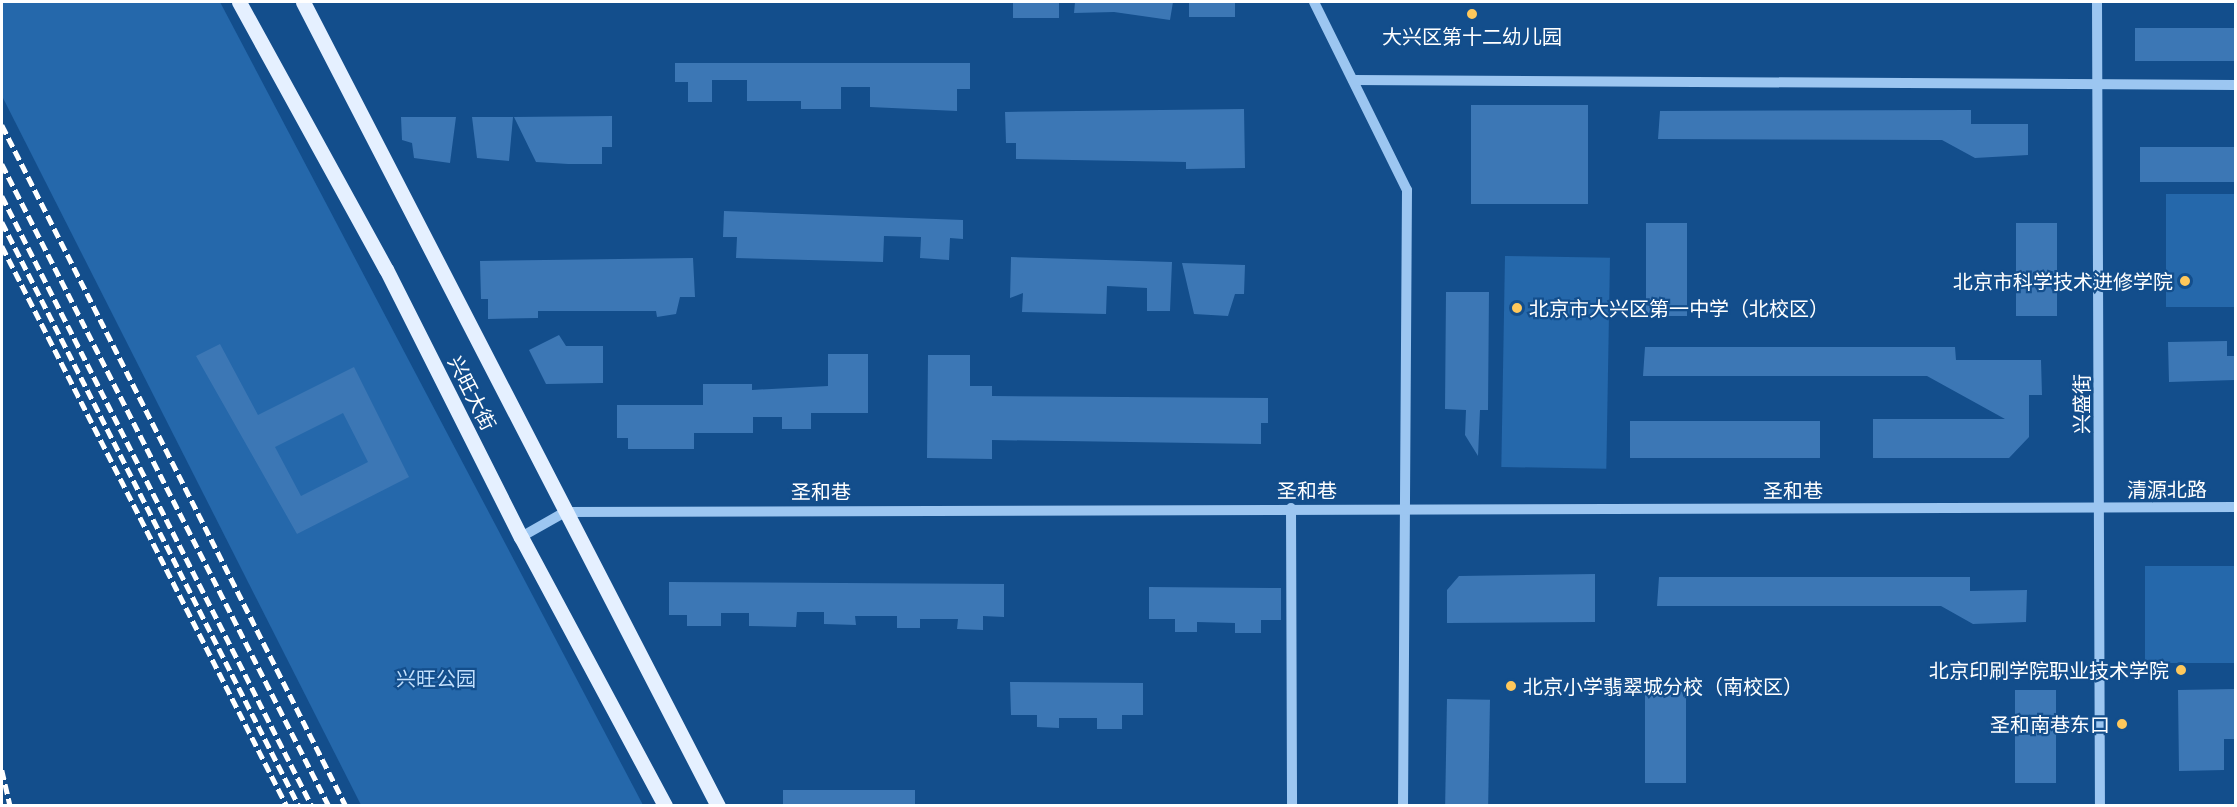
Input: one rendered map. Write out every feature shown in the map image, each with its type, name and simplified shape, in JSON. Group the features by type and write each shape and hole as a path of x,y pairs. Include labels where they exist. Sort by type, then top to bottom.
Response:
{"main road":[{"name":"兴旺大街","path":"240,2 386,269 521,537 665,806"},
{"name":"兴旺大街","path":"303,2 718,806"}],"street":[{"path":"1314,2 1407,190 1407,509 1403,806"},
{"name":"兴盛街","path":"2097,2 2100,806"},
{"path":"1353,80 2235,85"},
{"name":"圣和巷","path":"521,537 566,512 2099,507"},
{"name":"清源北路","path":"2099,507 2235,507"},
{"path":"1291,508 1292,806"}],"green space":[{"name":"兴旺公园","path":"2,2 220,2 643,805 361,805 2,96"},
{"path":"2166,194 2235,194 2235,307 2166,307"},
{"path":"1505,256 1610,258 1606,469 1501,467"},
{"path":"2145,566 2235,566 2235,663 2145,663"}],"building":[{"path":"1013,2 1059,2 1059,18 1013,18"},
{"path":"1075,2 1173,2 1170,20 1114,12 1074,13"},
{"path":"1189,2 1235,2 1235,17 1189,17"},
{"path":"2135,28 2235,28 2235,61 2135,61"},
{"path":"675,63 970,63 970,89 957,89 957,111 870,107 870,87 841,87 841,109 801,109 801,101 747,101 747,80 712,80 712,102 688,102 688,82 675,82"},
{"path":"1471,105 1588,105 1588,204 1471,204"},
{"path":"1244,109 1245,168 1186,169 1186,162 1016,159 1016,143 1006,143 1005,112"},
{"path":"1971,110 1971,124 2028,124 2028,155 1975,158 1942,140 1658,139 1660,111"},
{"path":"612,116 612,147 602,147 602,164 536,162 514,117"},
{"path":"401,117 456,117 450,163 414,158 412,143 402,140"},
{"path":"472,117 513,117 509,161 477,158"},
{"path":"2140,147 2235,147 2235,182 2140,182"},
{"path":"724,211 963,220 963,239 950,238 949,260 920,258 921,237 884,236 883,262 736,258 737,237 723,237"},
{"path":"1646,223 1687,223 1687,316 1646,316"},
{"path":"2016,223 2057,223 2057,316 2016,316"},
{"path":"1011,257 1172,262 1170,311 1147,311 1147,288 1107,286 1106,314 1022,312 1023,293 1010,298"},
{"path":"693,258 695,297 680,297 676,314 657,317 656,311 538,311 538,318 488,319 488,299 481,299 480,261"},
{"path":"1182,263 1245,265 1244,294 1235,294 1228,316 1194,314"},
{"path":"1446,292 1489,292 1488,410 1480,410 1478,456 1465,435 1466,410 1445,409"},
{"path":"559,335 566,346 603,346 603,383 546,384 529,350"},
{"path":"2227,341 2227,356 2235,356 2235,380 2169,382 2168,342"},
{"path":"220,344 258,415 354,367 409,477 297,534 196,356","holes":["343,413 368,462 301,496 275,447"]},
{"path":"1645,347 1955,347 1956,360 2041,360 2042,395 2029,395 2029,437 2009,458 1873,458 1873,419 2005,419 1927,376 1643,376"},
{"path":"828,354 868,354 868,413 811,413 811,429 782,429 782,417 753,417 753,433 694,433 694,449 628,449 628,438 617,438 617,405 703,405 703,384 752,384 752,390 828,386"},
{"path":"928,355 970,355 970,386 992,386 992,396 1268,398 1268,423 1261,423 1261,444 992,440 992,459 927,458"},
{"path":"1630,421 1820,421 1820,458 1630,458"},
{"path":"1595,574 1595,622 1447,623 1447,590 1459,576"},
{"path":"1659,577 1970,577 1970,591 2027,590 2026,622 1973,624 1941,606 1657,606"},
{"path":"669,582 1004,584 1004,617 983,616 983,630 957,629 958,619 920,619 920,628 897,628 897,616 855,616 856,625 824,624 824,612 797,612 796,627 749,626 749,613 721,613 721,626 687,626 687,615 669,615"},
{"path":"1149,587 1281,588 1281,620 1261,620 1261,633 1235,633 1235,623 1197,622 1197,632 1175,632 1175,619 1149,619"},
{"path":"1010,682 1143,683 1143,715 1122,715 1122,729 1097,729 1097,718 1059,718 1059,728 1037,727 1037,715 1011,715"},
{"path":"2235,689 2235,739 2224,739 2224,770 2179,771 2178,690"},
{"path":"1645,690 1686,690 1686,783 1645,783"},
{"path":"2015,690 2056,690 2056,783 2015,783"},
{"path":"1447,699 1490,700 1488,806 1445,806"},
{"path":"783,790 915,790 915,806 783,806"}],"railway":[{"path":"2,125 346,806"},
{"path":"2,164 329,806"},
{"path":"2,196 312,806"},
{"path":"2,222 299,806"},
{"path":"2,246 287,806"},
{"path":"2,770 10,806"}],"place":[{"name":"大兴区第十二幼儿园","path":"1472,14"},
{"name":"北京市科学技术进修学院","path":"2185,281"},
{"name":"北京市大兴区第一中学（北校区）","path":"1517,308"},
{"name":"北京印刷学院职业技术学院","path":"2181,670"},
{"name":"北京小学翡翠城分校（南校区）","path":"1511,686"},
{"name":"圣和南巷东口","path":"2122,724"}]}
